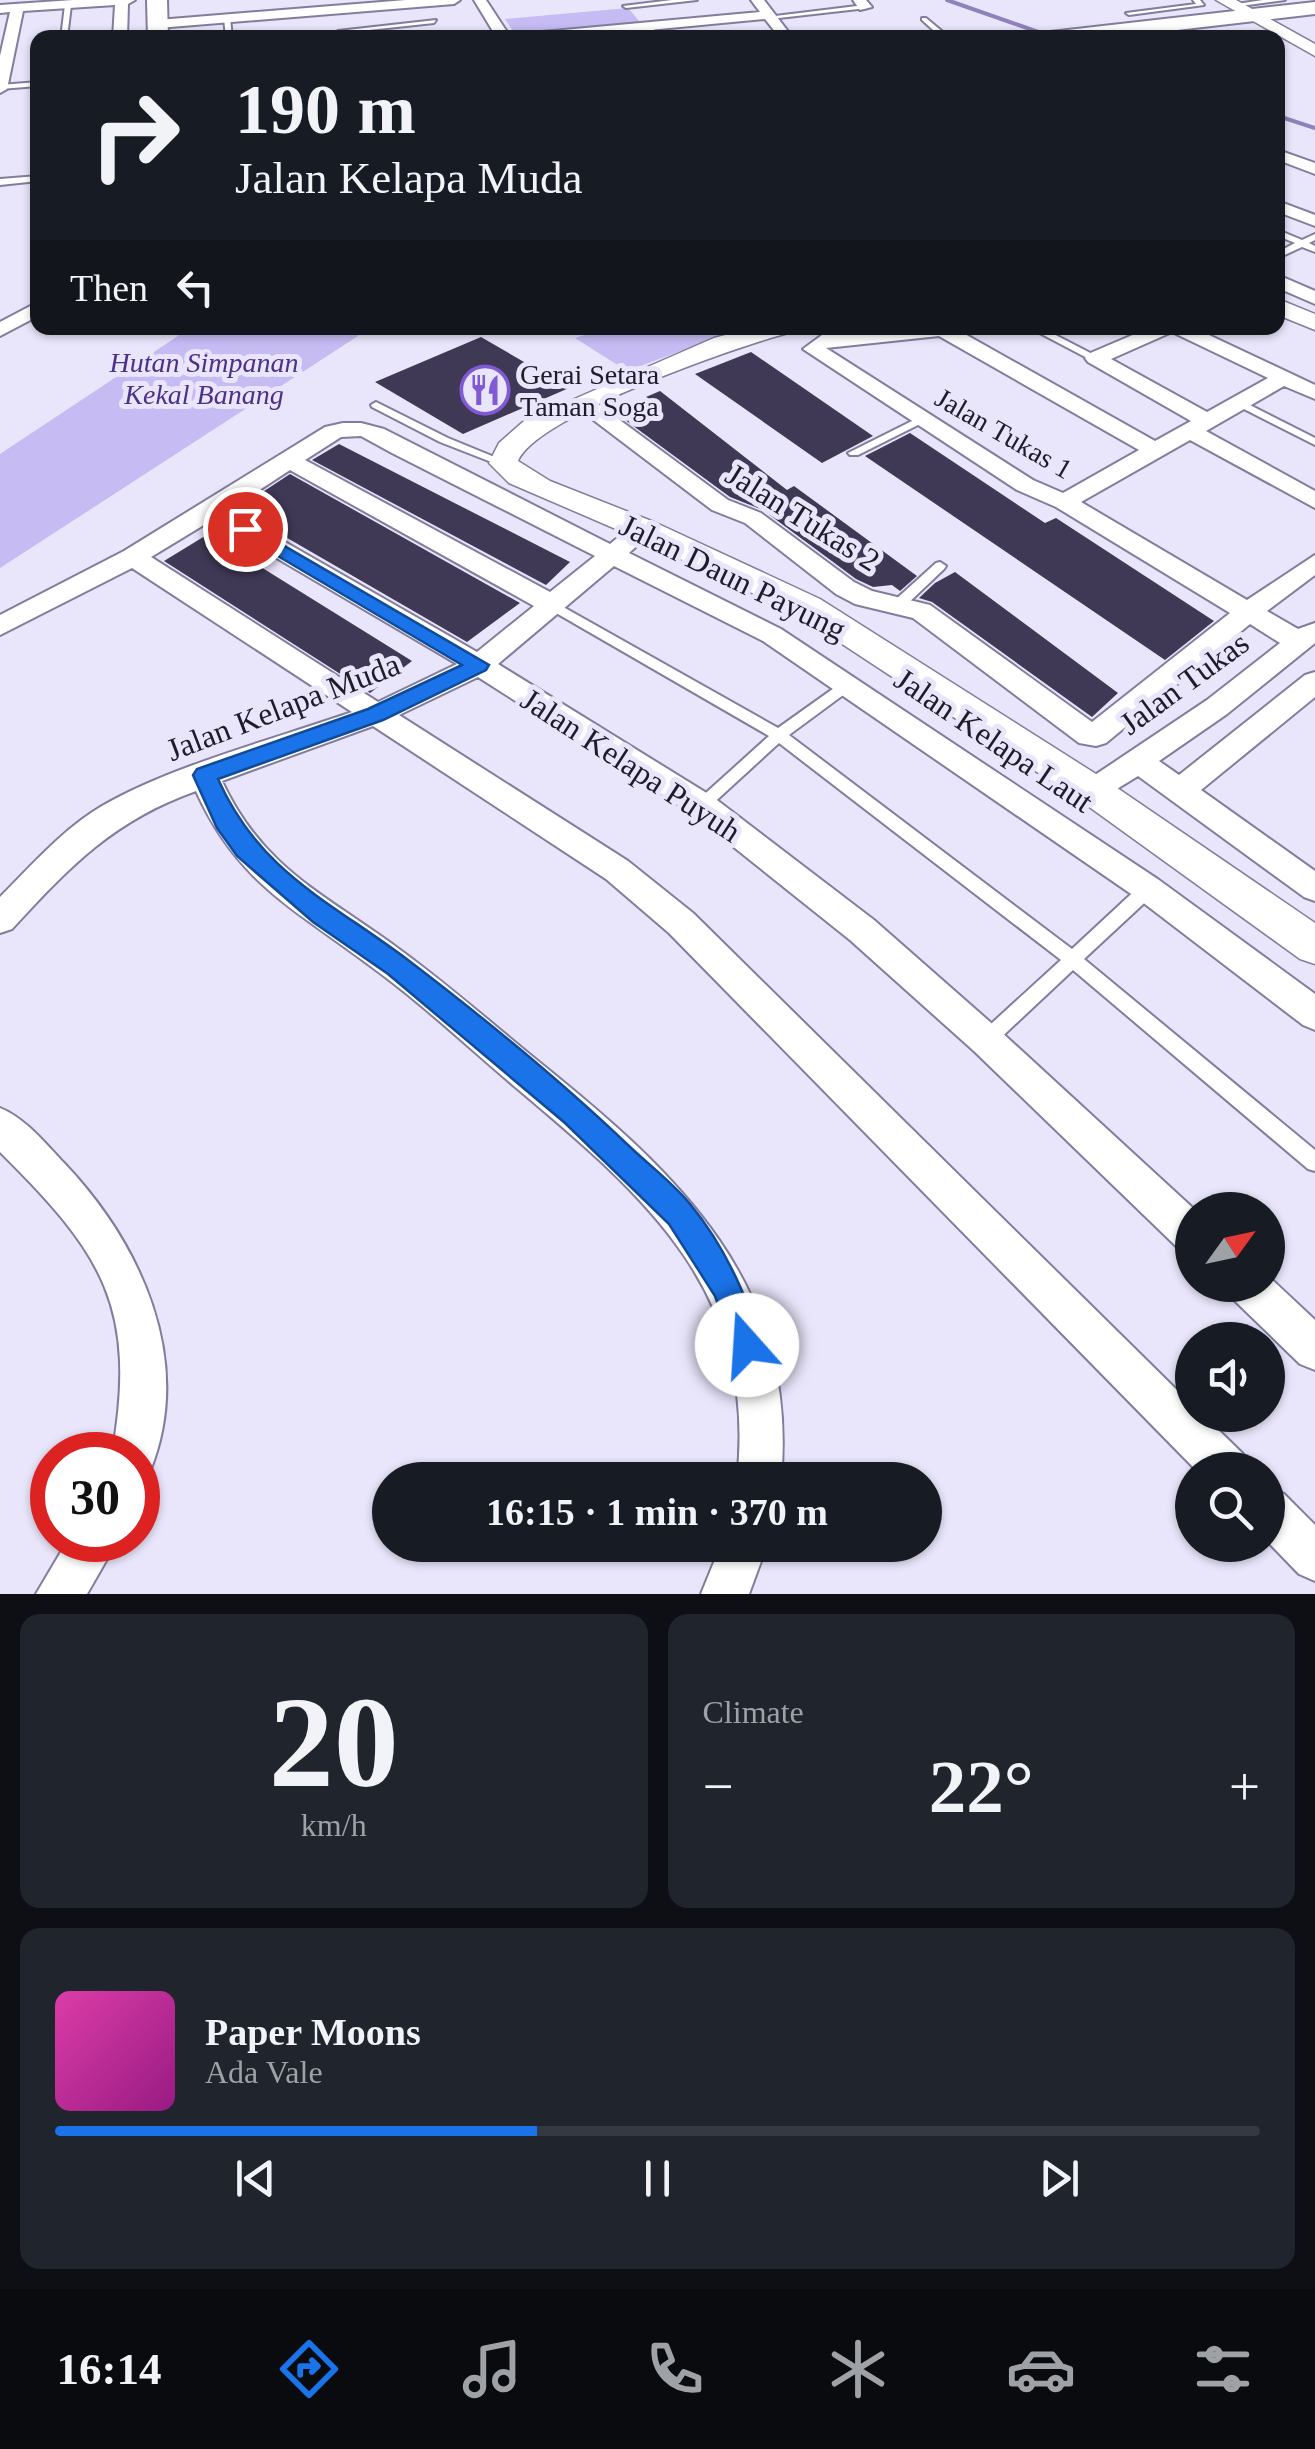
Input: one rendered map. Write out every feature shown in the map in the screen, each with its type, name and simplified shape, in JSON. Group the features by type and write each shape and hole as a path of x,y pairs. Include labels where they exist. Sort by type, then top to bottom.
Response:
{"main road":[{"path":"157,0 158,30"},
{"path":"1120,30 1190,22 1236,6 1315,8"}],"street":[{"path":"0,9 126,0 121,30"},
{"path":"163,30 227,18 454,0"},
{"path":"480,0 499,30"},
{"path":"757,0 782,30"},
{"path":"1236,6 1278,30"},
{"path":"0,88 17,8"},
{"path":"603,30 769,16"},
{"path":"1285,34 1315,51"},
{"path":"1286,158 1315,146"},
{"path":"1286,158 1315,169"},
{"path":"1285,209 1315,221"},
{"path":"1285,284 1315,298"},
{"path":"1285,309 1315,323"},
{"path":"0,330 30,313"},
{"path":"502,463 509,449 534,427 724,343 753,335"},
{"name":"Jalan Tukas 1","path":"885,335 822,341 814,348 1025,485 1064,502 1249,611 1307,636"},
{"path":"963,335 1156,450"},
{"path":"1095,358 1148,335"},
{"path":"1193,335 1315,393"},
{"path":"1095,358 1315,501"},
{"path":"1064,502 1284,378"},
{"name":"Jalan Tukas 2","path":"582,403 715,502 753,518 844,588 864,598 922,611 1084,734 1096,735 1249,611"},
{"name":"Jalan Kelapa Laut","path":"212,510 333,432 351,426 368,428 400,448 772,635 1148,888 1315,1014"},
{"path":"290,461 549,604"},
{"name":"Jalan Daun Payung","path":"502,463 540,488 643,530 809,607 1094,792 1315,946"},
{"path":"0,626 133,557 212,510"},
{"name":"Jalan Kelapa Puyuh","path":"212,510 479,665 702,805 862,930 986,1040 1175,1218"},
{"name":"Jalan Kelapa Muda","path":"0,918 68,848 112,815 204,775 376,714 479,665 643,530"},
{"path":"133,557 617,870 680,924 1209,1452"},
{"path":"1249,611 1315,564"},
{"name":"Jalan Tukas","path":"1094,792 1217,707 1307,636"},
{"path":"1180,790 1315,682"},
{"path":"1138,761 1315,888"},
{"path":"204,775 225,822 245,849 322,915 397,966 575,1114 679,1214 728,1288 747,1345 758,1406 762,1462"},
{"path":"0,1126 64,1186 123,1270 145,1348 145,1387 138,1432"},
{"path":"1265,1302 1315,1349"},
{"path":"1285,1527 1315,1558"},
{"path":"60,1594 80,1562"},
{"path":"725,1594 737,1562"}],"lane":[{"path":"626,6 694,0"},
{"path":"802,0 812,12"},
{"path":"1129,13 1200,5 1196,0"},
{"path":"1236,6 1282,0"},
{"path":"427,2 439,30"},
{"path":"769,16 862,4"},
{"path":"65,30 68,5"},
{"path":"1170,10 1190,22"},
{"path":"227,18 228,30"},
{"path":"924,18 938,30"},
{"path":"341,30 434,21"},
{"path":"648,26 652,30"},
{"path":"0,88 30,85"},
{"path":"0,182 30,179"},
{"path":"1285,236 1315,249"},
{"path":"1285,252 1315,237"},
{"path":"1049,335 1095,358"},
{"path":"1240,403 1315,442"},
{"path":"376,405 444,440 502,463"},
{"path":"854,453 920,420"},
{"path":"899,604 940,566"},
{"path":"549,604 779,734 1075,960 1315,1162"},
{"path":"702,805 779,734 849,684"},
{"path":"986,1040 1148,888"}],"green space":[{"path":"628,8 640,22 512,30 505,19"},
{"path":"584,335 723,335 627,371 575,338"},
{"name":"Hutan Simpanan Kekal Banang","path":"178,336 358,336 0,568 0,454"}],"building":[{"path":"481,337 569,388 463,434 375,382"},
{"path":"751,352 873,436 822,463 695,374"},
{"path":"660,391 787,490 794,486 917,576 900,591 892,585 873,587 856,579 763,510 730,497 613,411"},
{"path":"910,433 1045,523 1056,518 1214,621 1165,660 865,456"},
{"path":"339,444 570,562 546,585 312,460"},
{"path":"290,474 520,603 467,642 237,509"},
{"path":"218,528 238,539 232,549 412,661 370,693 164,561"},
{"path":"955,572 1118,693 1092,717 932,602 919,598"}],"waterway":[{"path":"947,0 1032,30"},
{"path":"1285,118 1315,128"}],"place":[{"name":"Gerai Setara Taman Soga","path":"485,390"}],"route":[{"path":"245,529 479,665 376,714 204,775 225,822 245,849 322,915 397,966 575,1114 679,1214 728,1288 747,1345"}]}
